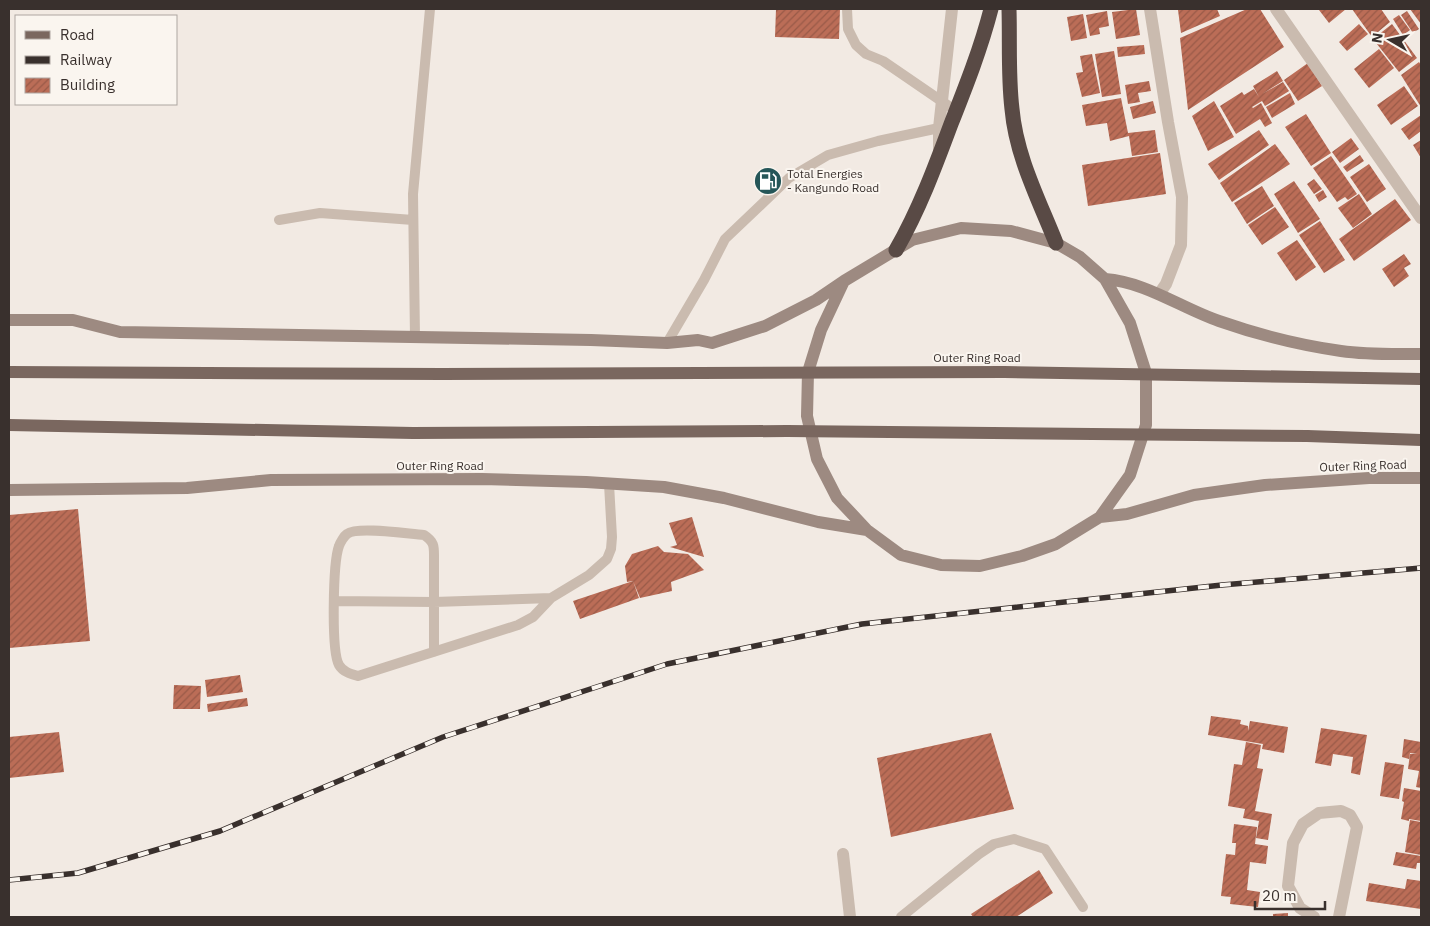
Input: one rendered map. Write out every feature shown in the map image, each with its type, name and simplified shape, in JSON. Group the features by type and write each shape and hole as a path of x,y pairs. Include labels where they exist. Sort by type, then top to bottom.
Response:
{"highway":[{"path":"896,250 910,226 938,161 945,128 956,111 970,75 991,9"},
{"path":"1009,9 1012,110 1017,135 1024,166 1056,243"}],"main road":[{"name":"Outer Ring Road","path":"9,320 73,320 120,332 667,343 698,340 712,343 764,326 816,300 912,240 961,228 1011,231 1056,243 1080,257 1105,279 1130,323 1146,372 1146,425 1130,475 1100,518"},
{"path":"1105,279 1122,280 1159,294 1216,320 1252,333 1289,342 1350,352 1421,354"},
{"name":"Outer Ring Road","path":"844,281 821,330 808,372 807,416 817,459 837,498 867,530 901,556 941,565 980,566 1022,556 1056,544 1100,518 1127,514 1194,495 1265,485 1369,478 1421,478"},
{"name":"Outer Ring Road","path":"9,372 442,374 1004,372 1421,379"},
{"name":"Outer Ring Road","path":"9,425 413,433 787,431 1307,436 1421,440"},
{"name":"Outer Ring Road","path":"9,490 187,488 271,480 482,479 609,484 664,487 724,498 818,522 867,530"}],"street":[{"path":"945,128 942,101 952,9"},
{"path":"1150,9 1182,197 1181,245 1166,284 1159,294"},
{"path":"1276,9 1421,218"},
{"path":"1314,917 1300,908 1288,886 1293,843 1303,824 1319,814 1341,811 1350,815 1357,827 1339,917"},
{"path":"843,854 850,917"}],"lane":[{"path":"415,337 413,194 430,9"},
{"path":"847,9 848,28 856,45 866,54 883,61 956,111"},
{"path":"667,343 704,280 725,239 789,178 828,155 878,141 945,128"},
{"path":"279,220 320,213 413,220"},
{"path":"434,652 434,547 431,540 424,535 358,530 347,534 339,545 335,566 334,651 339,665 348,673 358,676 434,652 518,624 533,617 551,598 589,575 608,559 612,549 609,484"},
{"path":"335,601 434,602 551,598"},
{"path":"901,917 979,854 994,844 1014,839 1045,849 1083,907"}],"building":[{"path":"776,9 840,9 839,39 775,37"},
{"path":"1136,9 1140,35 1116,39 1112,12"},
{"path":"1217,9 1220,16 1181,33 1178,10"},
{"path":"1247,9 1260,9 1284,47 1188,110 1180,38"},
{"path":"1320,9 1346,9 1329,23"},
{"path":"1352,9 1381,9 1390,22 1372,37"},
{"path":"1410,9 1421,9 1421,24"},
{"path":"1107,11 1109,26 1099,28 1100,34 1090,36 1086,15"},
{"path":"1407,11 1419,29 1413,33 1401,15"},
{"path":"1083,14 1087,38 1071,41 1067,17"},
{"path":"1399,15 1410,30 1403,35 1393,19"},
{"path":"1359,24 1368,34 1347,51 1339,42"},
{"path":"1392,24 1417,58 1399,72 1373,39"},
{"path":"1144,45 1145,54 1118,57 1117,47"},
{"path":"1379,49 1394,68 1369,88 1354,69"},
{"path":"1114,51 1121,94 1102,97 1095,54"},
{"path":"1092,54 1100,93 1082,97 1076,73 1083,72 1080,56"},
{"path":"1419,62 1421,65 1421,107 1401,75"},
{"path":"1308,63 1322,86 1298,101 1284,80"},
{"path":"1277,71 1283,81 1262,94 1283,82 1289,91 1265,106 1262,101 1252,107 1261,103 1272,123 1265,127 1260,119 1236,134 1220,106 1242,92 1244,95 1254,89 1259,97 1253,86"},
{"path":"1149,81 1151,91 1138,93 1140,102 1128,104 1125,85"},
{"path":"1404,86 1418,106 1391,125 1377,105"},
{"path":"1290,93 1295,104 1272,118 1266,107"},
{"path":"1121,98 1128,133 1155,130 1158,152 1132,156 1129,136 1110,141 1107,123 1086,126 1082,105"},
{"path":"1153,101 1156,113 1133,119 1130,107"},
{"path":"1214,101 1234,137 1208,151 1192,116"},
{"path":"1306,114 1331,153 1311,166 1285,127"},
{"path":"1421,115 1421,131 1409,140 1401,129"},
{"path":"1259,130 1269,145 1219,180 1208,164"},
{"path":"1351,138 1359,149 1340,163 1332,152"},
{"path":"1421,140 1421,158 1413,145"},
{"path":"1275,144 1290,164 1232,202 1220,183"},
{"path":"1160,153 1166,194 1088,206 1082,165"},
{"path":"1360,155 1364,161 1347,172 1343,167"},
{"path":"1331,156 1357,194 1348,200 1345,197 1337,202 1313,168"},
{"path":"1369,164 1386,189 1367,202 1350,177"},
{"path":"1314,179 1322,189 1314,194 1307,184"},
{"path":"1294,181 1320,219 1298,233 1274,194"},
{"path":"1262,186 1274,206 1247,224 1234,203"},
{"path":"1323,190 1327,197 1319,202 1315,195"},
{"path":"1359,194 1372,214 1353,228 1338,208"},
{"path":"1395,199 1411,220 1354,261 1339,239"},
{"path":"1275,207 1289,227 1262,245 1248,225"},
{"path":"1320,221 1345,260 1324,273 1299,235"},
{"path":"1297,240 1316,267 1296,281 1277,253"},
{"path":"1404,254 1411,264 1404,268 1409,276 1394,287 1382,269"},
{"path":"78,509 90,641 9,648 9,515"},
{"path":"692,517 704,557 670,547 677,545 669,523"},
{"path":"658,546 664,552 688,554 704,570 671,582 672,591 640,598 633,581 627,582 625,566 632,554"},
{"path":"633,581 639,598 580,619 573,601"},
{"path":"240,675 243,692 207,697 205,680"},
{"path":"174,685 201,686 200,709 173,709"},
{"path":"247,698 248,706 208,712 207,704"},
{"path":"1211,716 1241,720 1240,724 1248,726 1248,731 1250,721 1288,727 1284,753 1262,749 1263,744 1208,735"},
{"path":"1321,728 1367,735 1360,775 1351,773 1353,757 1333,754 1331,766 1315,763"},
{"path":"59,732 64,772 9,778 9,737"},
{"path":"991,733 1014,809 891,837 877,758"},
{"path":"1404,739 1421,742 1421,788 1416,787 1419,771 1408,769 1410,754 1417,754 1410,753 1409,759 1402,757"},
{"path":"1246,742 1261,745 1257,768 1263,769 1255,811 1272,814 1268,840 1256,838 1259,821 1243,818 1245,809 1228,806 1234,764 1242,765"},
{"path":"1385,762 1404,765 1399,799 1380,796"},
{"path":"1404,788 1421,791 1421,821 1401,819"},
{"path":"1410,820 1421,822 1421,855 1405,852"},
{"path":"1234,824 1257,827 1255,844 1268,846 1266,864 1250,862 1247,890 1260,892 1258,907 1230,904 1231,897 1221,896 1226,854 1235,855 1236,843 1232,843"},
{"path":"1396,852 1421,856 1421,863 1417,863 1416,869 1393,865"},
{"path":"1039,870 1053,893 1016,917 973,917 971,914"},
{"path":"1407,879 1421,881 1421,909 1366,901 1369,883 1405,889"},
{"path":"1288,913 1288,917 1273,917 1273,914"}],"railway":[{"path":"9,880 78,873 220,831 443,737 667,664 862,624 1222,585 1421,568"}],"place":[{"name":"Total Energies - Kangundo Road","path":"768,181"}]}
